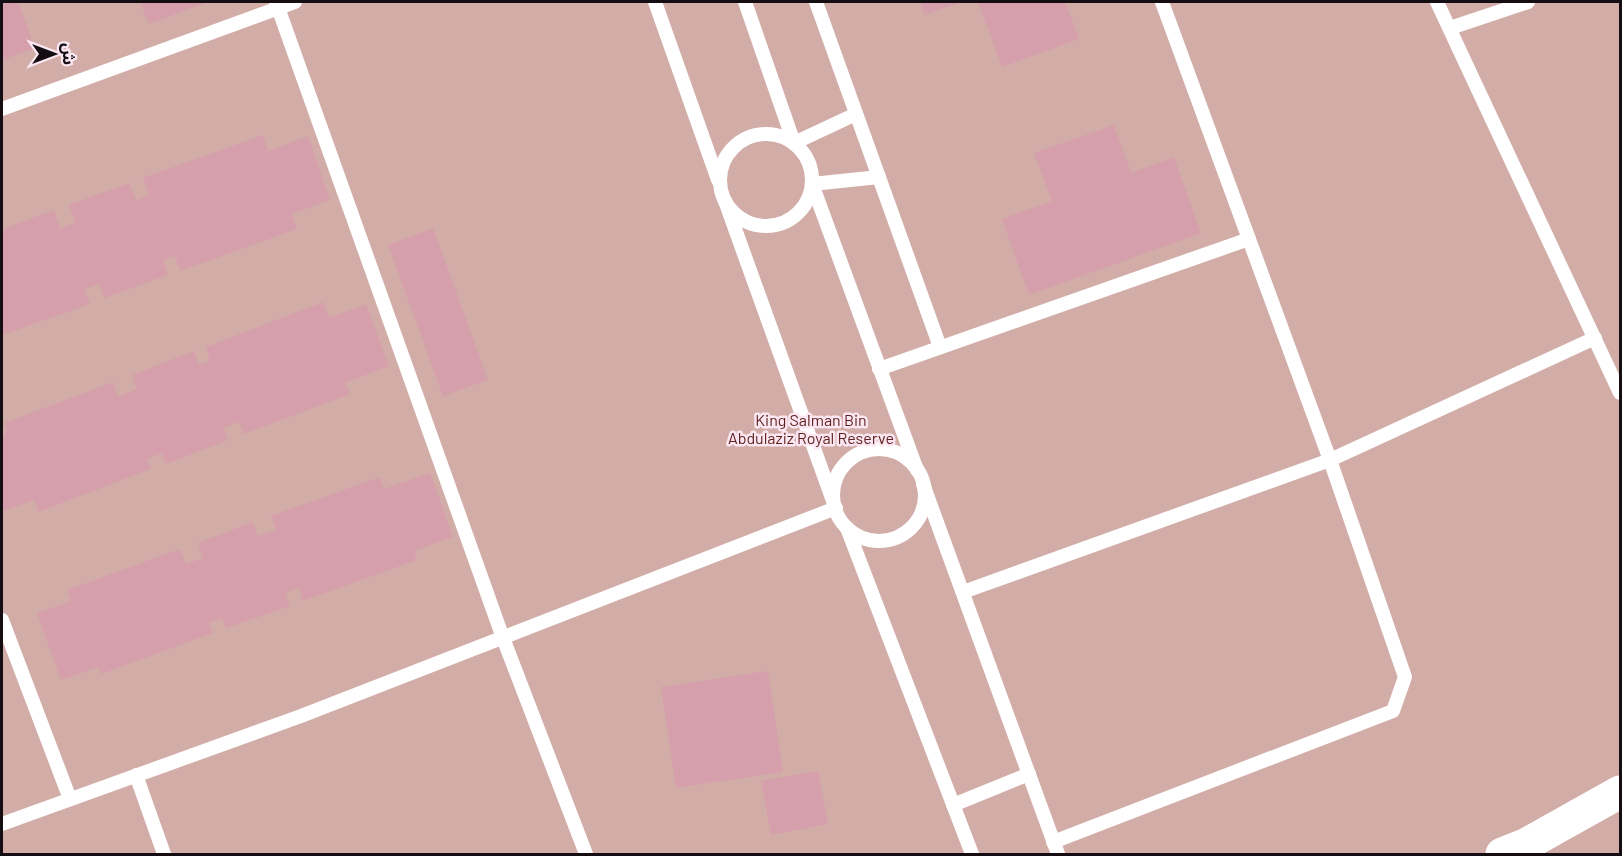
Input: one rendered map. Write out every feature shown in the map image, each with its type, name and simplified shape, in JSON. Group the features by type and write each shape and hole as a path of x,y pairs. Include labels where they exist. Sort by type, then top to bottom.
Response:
{"street":[{"path":"1502,855 1527,844 1620,792"}],"lane":[{"path":"2,109 277,5 295,2"},
{"path":"654,2 838,516 847,528 972,855"},
{"path":"745,2 794,143"},
{"path":"816,2 940,347"},
{"path":"720,186 721,171 727,156 736,144 750,136 765,134 780,136 794,143 805,155 812,184 879,369 1056,848 1393,711 1405,677 1330,460 1162,2"},
{"path":"1437,2 1620,393"},
{"path":"1450,28 1528,2"},
{"path":"277,5 503,638 586,855"},
{"path":"794,143 856,114"},
{"path":"812,184 879,177"},
{"path":"725,201 734,213 746,221 760,225 775,225 789,220 800,211 808,198 812,184"},
{"path":"879,369 1249,239"},
{"path":"963,592 1330,460 1595,338"},
{"path":"834,505 834,486 839,471 849,459 862,451 878,449 893,451 907,458 917,470"},
{"path":"847,528 859,536 873,540 887,540 902,535 921,513 924,498 923,484"},
{"path":"2,824 301,716 503,638 834,505"},
{"path":"2,620 70,799"},
{"path":"953,805 1029,774"},
{"path":"136,775 164,855"}],"green space":[{"name":"King Salman Bin Abdulaziz Royal Reserve","path":"2,2 1620,2 1620,854 2,854"}],"building":[{"path":"2,2 18,2 35,48 2,60"},
{"path":"140,2 208,2 149,24"},
{"path":"920,2 962,2 925,15"},
{"path":"978,2 1065,2 1079,39 1002,67"},
{"path":"1114,125 1131,173 1174,157 1201,233 1029,295 1002,219 1052,201 1034,153"},
{"path":"263,135 268,151 308,136 330,200 292,214 297,229 180,271 175,256 163,260 168,275 104,298 99,284 84,289 90,304 2,335 2,229 54,210 60,228 75,223 69,205 129,183 136,200 149,195 143,178"},
{"path":"433,228 488,380 443,396 388,245"},
{"path":"323,302 329,318 366,304 389,366 345,383 350,394 244,434 239,422 223,428 228,440 166,464 162,453 147,459 151,469 38,512 34,500 4,511 2,505 2,435 7,432 4,423 113,382 118,397 137,389 132,375 194,351 199,365 210,361 206,347"},
{"path":"430,473 453,537 414,551 417,560 303,601 299,588 285,593 290,606 226,628 222,618 209,623 213,633 101,674 98,667 61,680 37,613 71,601 67,590 180,549 186,564 203,558 198,543 253,522 258,536 276,530 271,516 380,477 384,489"},
{"path":"768,671 783,772 676,788 661,687"},
{"path":"818,771 828,824 771,835 761,781"}]}
